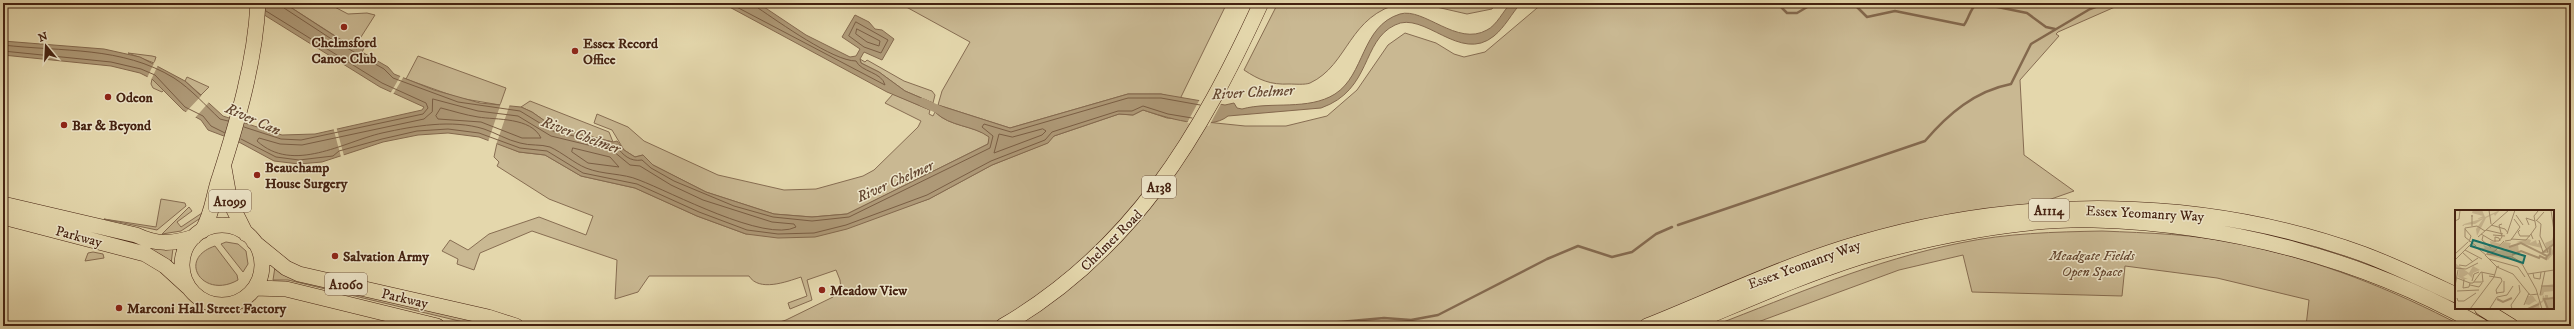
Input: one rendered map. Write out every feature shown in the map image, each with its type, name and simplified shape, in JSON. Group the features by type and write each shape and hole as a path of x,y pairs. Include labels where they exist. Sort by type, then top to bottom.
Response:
{"main road":[{"name":"A1099","path":"198,234 211,213 249,73 255,43 258,3"},
{"name":"Chelmer Road","path":"1004,326 1039,304 1076,274 1108,245 1138,213 1185,150 1222,84 1261,3"},
{"name":"A1099","path":"224,165 230,202 250,238"},
{"name":"Parkway","path":"3,204 136,235 151,242 165,244 198,234"},
{"name":"Essex Yeomanry Way","path":"1647,326 1820,255 1860,243 1931,225 1997,214 2061,209 2185,212 2250,223 2364,254 2455,295"},
{"name":"Parkway","path":"3,217 145,254 165,266 190,289"},
{"name":"Essex Yeomanry Way","path":"1685,326 1825,269 1933,238 2023,224 2093,220 2174,226 2248,237 2300,250 2385,279 2449,308 2481,326"},
{"name":"A1060","path":"198,234 219,226 230,226 250,238"},
{"path":"198,234 185,250 182,261 183,275 190,289 207,302 222,305 240,301 255,288 262,266 260,254 250,238"},
{"name":"Parkway","path":"250,238 286,268 299,274 488,317 516,326"},
{"name":"Parkway","path":"255,288 286,289 437,326"},
{"path":"2484,309 2511,326"}],"green space":[{"name":"Chelmsford Canoe Club","path":"284,3 327,3 348,14 367,13 375,15 354,48"},
{"path":"899,3 1227,3 1180,99 1161,94 1128,94 1010,128 938,105 942,91 970,42"},
{"path":"1278,3 1402,3 1384,9 1370,18 1359,29 1333,65 1323,75 1310,83 1283,84 1271,83 1255,77 1244,70"},
{"path":"1419,3 1496,3 1492,9 1467,14"},
{"path":"1543,3 2124,3 2058,32 2056,34 2059,36 2020,80 2024,155 2074,191 2034,205 1939,218 1857,236 1639,326 767,326 786,320 833,297 841,289 840,280 836,270 807,280 812,300 790,309 788,303 807,296 801,277 781,283 766,285 753,281 749,276 649,276 638,292 615,299 617,260 532,231 480,253 474,270 457,264 458,259 442,251 450,240 468,250 489,234 539,217 586,235 593,216 549,199 497,166 499,162 494,157 497,143 519,152 545,155 581,176 635,188 697,216 746,234 878,216 929,199 992,165 1047,143 1054,136 1119,114 1133,115 1143,110 1167,118 1245,126 1286,126 1327,116 1357,90 1388,45 1405,33 1436,43 1454,54 1464,57 1485,52"},
{"path":"128,53 152,56 156,57 154,63"},
{"path":"418,56 506,88 500,105 459,98 406,79"},
{"path":"860,59 865,62 867,60 904,81 932,91 935,95 933,103 905,91 879,72 861,63"},
{"path":"187,77 209,87 201,95 185,81"},
{"path":"152,79 164,90 162,92 153,88 151,84"},
{"path":"893,94 930,110 929,114 933,116 935,112 948,121 983,133 990,137 988,144 847,214 812,217 774,214 706,192 653,165 643,155 635,157 624,150 612,130 594,123 597,114 628,127 644,141 718,175 784,190 816,189 863,176 874,170 918,127 921,121 885,103"},
{"path":"530,101 609,132 613,142 555,128 532,112 521,107"},
{"path":"161,199 185,203 186,206 157,230 104,219 156,227"},
{"path":"189,207 192,211 177,222 181,227 202,213 202,217 181,231 162,234"},
{"name":"Meadgate Fields Open Space","path":"2102,231 2172,234 2206,238 2241,244 2298,258 2382,288 2462,326 2306,326 2309,300 2217,278 2125,266 2122,296 1972,292 1963,255 1899,270 1747,326 1713,326 1835,279 1928,250 1960,243 2013,235"},
{"path":"131,242 157,248 173,248 171,264 130,244"},
{"path":"226,242 238,244 246,251 248,264 243,272 221,244"},
{"path":"215,246 237,275 238,280 225,285 214,285 205,281 199,275 196,268 197,260 203,252"},
{"path":"93,252 103,254 104,258 85,261 88,253"},
{"path":"275,267 501,326 480,326 288,280 273,280"}],"water":[{"name":"River Chelmer","path":"245,3 284,3 350,46 357,49 363,43 366,45 362,52 388,67 394,74 434,90 480,103 521,107 532,112 555,128 613,142 617,141 624,150 635,157 643,155 653,165 706,192 774,214 812,217 847,214 988,144 989,137 983,133 948,121 941,117 935,112 938,105 1010,128 1128,94 1161,94 1225,105 1234,103 1237,108 1242,109 1313,102 1335,94 1345,86 1370,40 1387,20 1400,14 1409,13 1420,16 1453,31 1464,34 1476,34 1491,28 1511,3 1521,3 1494,36 1481,43 1468,44 1455,41 1418,24 1406,22 1395,25 1384,32 1376,42 1358,78 1349,90 1337,100 1321,108 1228,116 1220,121 1210,123 1187,122 1143,110 1133,115 1119,114 1054,136 1048,143 992,165 929,199 847,229 815,237 778,238 746,234 697,216 635,188 581,176 545,155 519,152 479,137 448,133 418,135 383,142 322,162 299,164 274,161 237,141 208,130 201,120 183,110 152,79 140,73 111,66 3,55 3,41 104,49 140,57 185,81 223,116 282,135 315,134 422,110 424,107 380,87"},
{"path":"722,3 758,3 806,35 850,57 856,56 860,49 842,37 855,15 869,22 875,29 882,30 894,39 882,60 864,52 860,59 861,63 879,72 905,91 933,103 930,110 887,92"}],"pier":[{"path":"155,61 159,63 151,80 147,78"},
{"path":"401,75 404,76 392,96 390,94"},
{"path":"203,94 210,101 194,119 185,113"},
{"path":"1200,99 1222,102 1209,126 1187,123"},
{"path":"501,103 510,104 496,145 488,142"},
{"path":"336,126 344,156 341,157 333,127"}],"waterway":[{"path":"1777,3 1787,13 1797,13 1814,3"},
{"path":"1847,3 1856,6 1867,17 1895,11 1964,25 1977,3"},
{"path":"1978,3 2027,13 2046,27 2055,29"},
{"path":"1678,225 1925,141 1943,122 1963,105 1986,92 2011,84 2031,44 2090,9 2106,3"},
{"path":"922,102 946,113"},
{"path":"1295,326 1384,318 1411,320 1438,315 1547,259 1578,246 1612,257 1632,252 1656,234 1672,227"}],"place":[{"name":"Chelmsford Canoe Club","path":"344,27"},
{"name":"Essex Record Office","path":"575,51"},
{"name":"Odeon","path":"108,97"},
{"name":"Bar & Beyond","path":"64,125"},
{"name":"Beauchamp House Surgery","path":"257,175"},
{"name":"Salvation Army","path":"335,256"},
{"name":"Meadow View","path":"822,290"},
{"name":"Marconi Hall Street Factory","path":"119,308"}],"water label":[{"name":"River Can","path":"253,119"}]}
